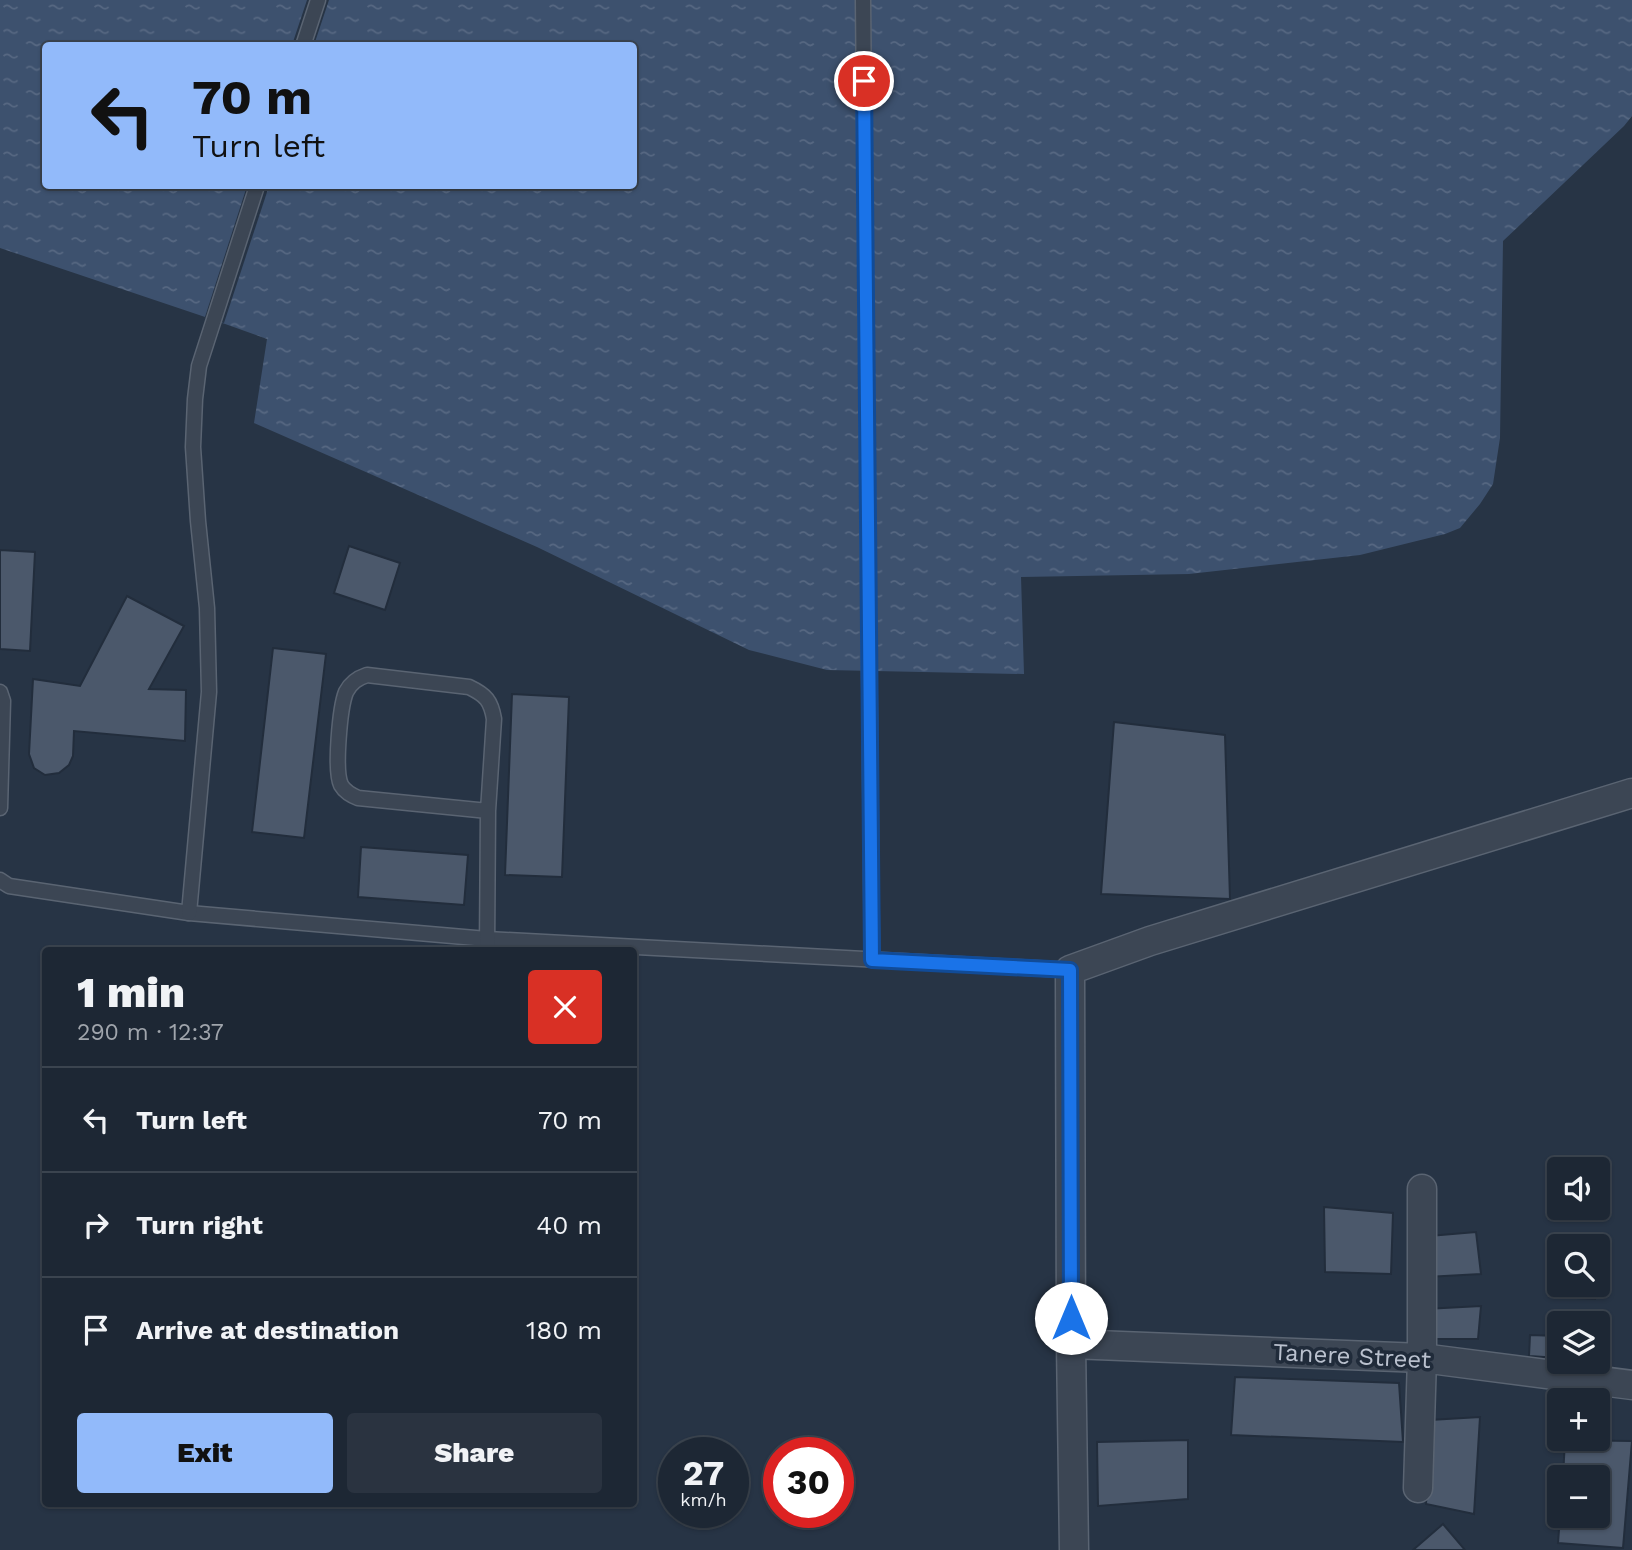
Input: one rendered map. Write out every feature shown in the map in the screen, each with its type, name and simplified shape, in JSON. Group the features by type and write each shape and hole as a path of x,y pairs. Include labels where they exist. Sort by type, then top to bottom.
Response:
{"street":[{"path":"1074,1550 1070,970 1150,941 1632,793"},
{"path":"1418,1488 1422,1358 1422,1188"},
{"name":"Tanere Street","path":"1071,1345 1422,1358 1632,1385"}],"lane":[{"path":"304,42 318,0"},
{"path":"863,0 872,960"},
{"path":"189,913 209,692 207,608 193,447 195,399 200,366 256,189"},
{"path":"487,945 488,811 494,719 492,707 479,692 469,687 375,676 358,678 352,684 346,693 337,765 342,787 349,794 358,798 488,811"},
{"path":"0,692 3,701 0,808"},
{"path":"0,880 9,886 189,913 487,945 538,947"},
{"path":"637,951 1070,970"}],"water":[{"path":"0,0 1632,0 1632,116 1503,241 1500,438 1493,484 1460,528 1360,555 1189,574 1021,577 1024,674 827,670 749,650 537,547 254,423 267,339 0,248"}],"pier":[{"path":"307,0 329,0 315,42 293,42"},
{"path":"246,189 268,189 224,323 205,317"}],"building":[{"path":"349,546 400,563 385,610 334,593"},
{"path":"0,550 35,552 30,651 0,649"},
{"path":"127,596 184,626 149,689 186,690 185,741 74,731 73,756 69,765 59,773 45,775 34,768 29,754 33,679 80,686"},
{"path":"273,648 326,654 304,838 252,832"},
{"path":"512,694 569,697 562,877 505,875"},
{"path":"1114,722 1225,735 1230,899 1101,894"},
{"path":"361,847 468,855 464,905 358,897"},
{"path":"1324,1207 1393,1213 1391,1274 1325,1272"},
{"path":"1476,1232 1481,1274 1426,1277 1429,1236"},
{"path":"1560,1297 1595,1297 1595,1299"},
{"path":"1481,1306 1478,1339 1425,1339 1425,1309"},
{"path":"1530,1335 1547,1336 1547,1357 1529,1356"},
{"path":"1235,1377 1399,1383 1403,1442 1231,1435"},
{"path":"1480,1417 1474,1514 1426,1504 1430,1420"},
{"path":"1188,1440 1188,1499 1098,1506 1097,1442"},
{"path":"1610,1441 1632,1441 1623,1548 1558,1543 1559,1528 1610,1528 1610,1465 1564,1465 1564,1451 1610,1451"},
{"path":"1443,1524 1465,1550 1413,1550"}],"route":[{"path":"864,81 872,960 1070,970 1071,1318"}]}
